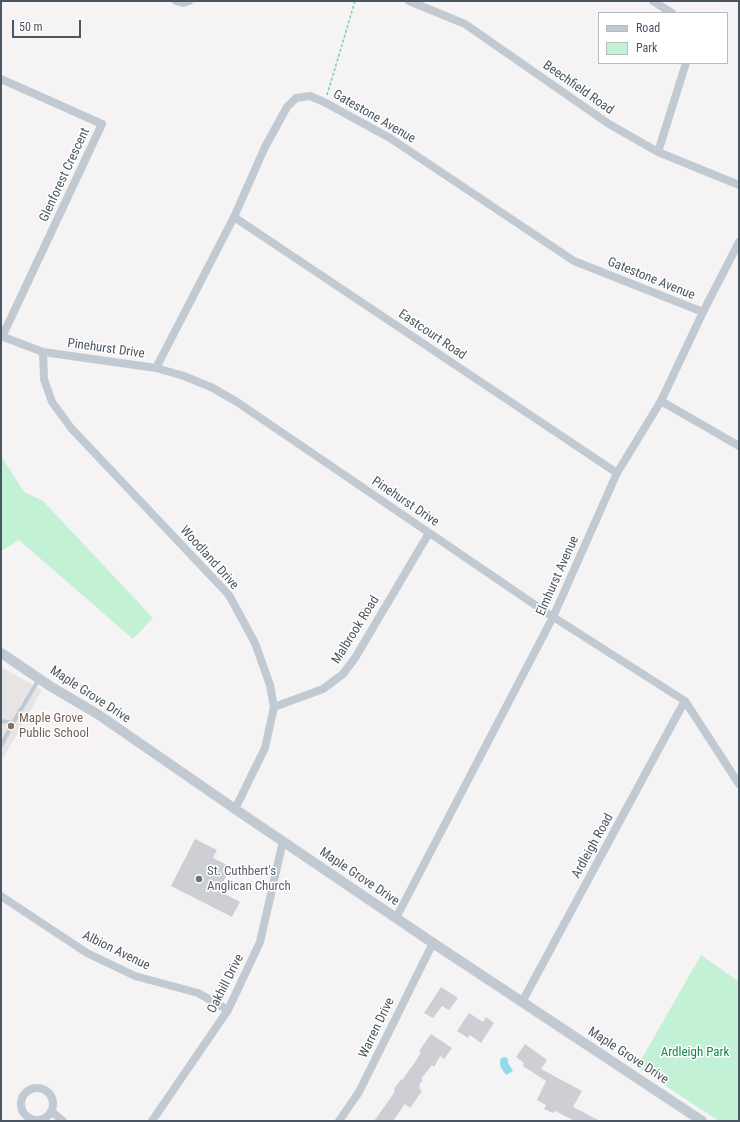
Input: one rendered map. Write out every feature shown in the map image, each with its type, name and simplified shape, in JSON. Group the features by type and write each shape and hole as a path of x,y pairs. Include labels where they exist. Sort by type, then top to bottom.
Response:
{"street":[{"path":"176,1 183,3 189,1"},
{"name":"Beechfield Road","path":"409,1 465,24 609,124 658,152 739,185"},
{"path":"653,1 670,12"},
{"path":"658,152 686,64"},
{"name":"Glenforest Crescent","path":"1,79 102,124 2,337"},
{"name":"Gatestone Avenue","path":"156,368 234,217 265,147 287,107 296,98 310,96 390,138 574,261 702,312"},
{"name":"Eastcourt Road","path":"234,217 617,473"},
{"name":"Elmhurst Avenue","path":"396,918 553,617 617,473 661,401 702,312 739,242"},
{"name":"Pinehurst Drive","path":"2,337 43,352 156,368 184,376 213,388 237,402 553,617 685,701 739,784"},
{"name":"Woodland Drive","path":"43,352 44,379 52,402 71,428 229,595 255,643 270,685 274,707 265,748 235,810"},
{"path":"661,401 739,446"},
{"name":"Malbrook Road","path":"274,707 323,689 343,674 355,658 429,533"},
{"name":"Maple Grove Drive","path":"1,653 39,679 99,715 235,810 284,841 432,943 702,1121"},
{"name":"Ardleigh Road","path":"522,1002 685,701"},
{"name":"Oakhill Drive","path":"152,1121 228,1010 260,942 284,841"},
{"name":"Albion Avenue","path":"1,896 88,953 135,976 198,993 228,1010"},
{"name":"Warren Drive","path":"339,1121 359,1092 432,943"},
{"path":"51,1111 63,1121"}],"lane":[{"path":"1,746 39,679"},
{"path":"1,721 13,723"}],"path":[{"path":"324,102 355,1"}],"shaded area":[{"name":"Maple Grove Public School","path":"1,667 42,690 1,762"}],"green space":[{"path":"1,456 24,492 43,501 153,618 133,639 19,540 1,551"},
{"name":"Ardleigh Park","path":"701,955 739,982 739,1121 719,1121 637,1067"}],"water":[{"path":"506,1057 513,1071 506,1075 500,1063 501,1058"}],"building":[{"name":"St. Cuthbert's Anglican Church","path":"195,839 217,850 213,858 227,865 223,872 227,874 219,891 240,902 232,917 171,886"},
{"path":"441,987 458,998 449,1010 442,1006 433,1018 424,1013"},
{"path":"469,1013 483,1022 486,1017 494,1023 481,1043 470,1035 468,1038 457,1031"},
{"path":"431,1034 452,1048 444,1059 440,1056 434,1067 432,1065 421,1079 423,1080 419,1085 419,1089 422,1091 410,1108 405,1104 393,1121 374,1121 392,1096 395,1090 394,1089 401,1079 402,1080 416,1061 421,1052 419,1051"},
{"path":"525,1044 547,1060 541,1069 582,1091 573,1107 600,1121 575,1121 555,1111 553,1113 544,1109 546,1105 537,1100 546,1081 523,1066 524,1063 516,1057"}],"place":[{"name":"Maple Grove Public School","path":"11,726"},
{"name":"St. Cuthbert's Anglican Church","path":"199,879"}]}
